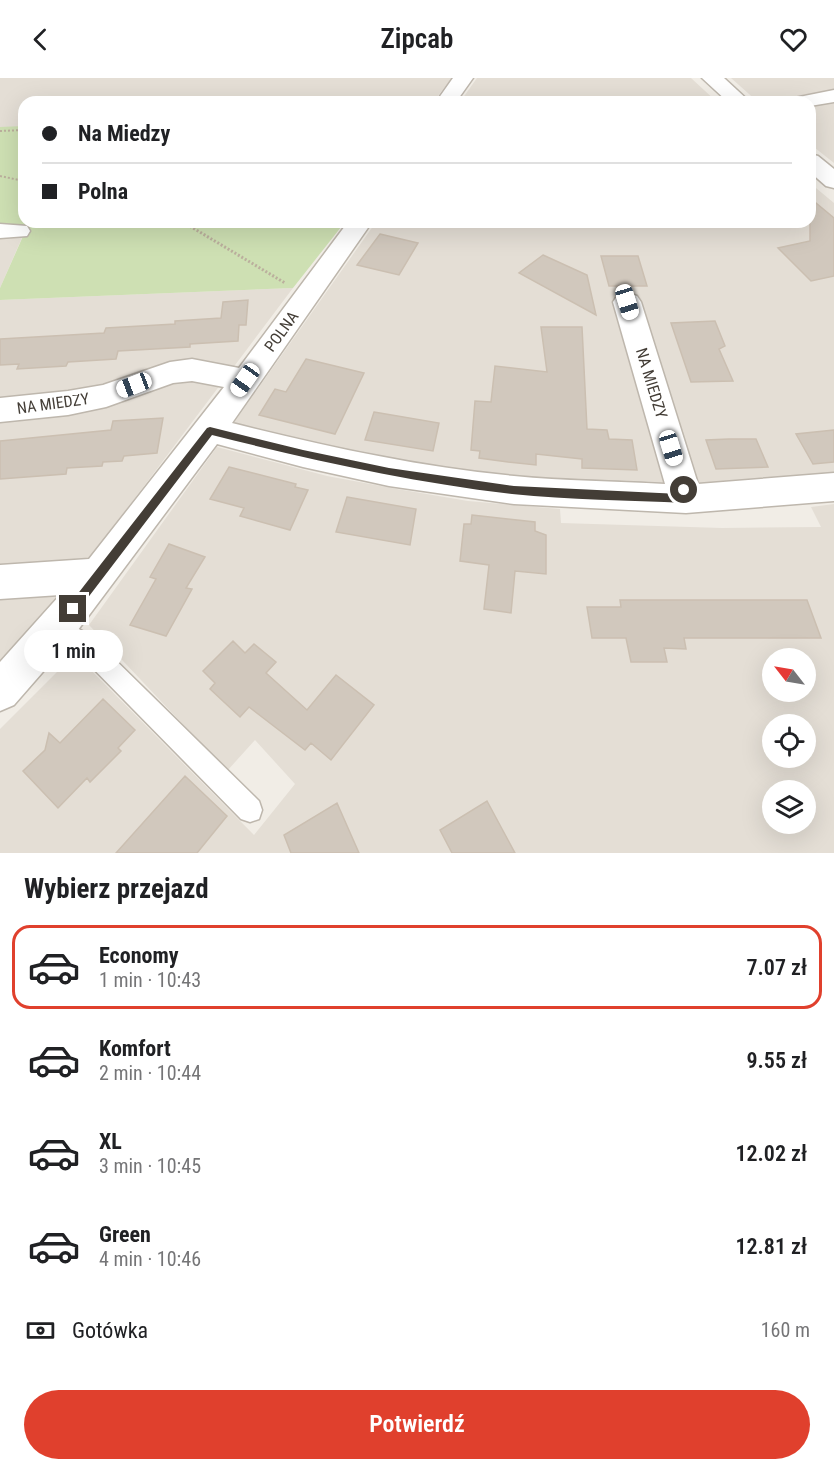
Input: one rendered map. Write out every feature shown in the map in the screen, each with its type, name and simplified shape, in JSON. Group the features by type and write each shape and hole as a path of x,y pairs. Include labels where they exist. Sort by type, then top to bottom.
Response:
{"street":[{"path":"450,96 463,78"},
{"path":"712,78 733,96"},
{"path":"816,99 834,96"},
{"path":"816,166 834,181"},
{"name":"POLNA","path":"0,691 58,627 99,575 210,430 356,228"},
{"name":"NA MIEDZY","path":"627,302 686,499"},
{"name":"NA MIEDZY","path":"0,410 68,403 106,396 170,373 192,370 245,380"},
{"path":"210,430 303,454 378,470 514,490 686,499 834,488"},
{"path":"0,582 99,575"}],"lane":[{"path":"58,627 83,643 250,810"}],"path":[{"path":"0,130 18,130"},
{"path":"0,176 18,180"},
{"path":"193,228 287,284"}],"shaded area":[{"path":"0,78 452,78 438,96 18,96 18,127 0,127"},
{"path":"477,78 691,78 710,96 464,96"},
{"path":"731,78 834,78 834,90 796,96 751,96"},
{"path":"834,101 834,163 816,149 816,105"},
{"path":"816,188 834,203 834,478 695,485 661,467 664,485 563,482 465,473 395,462 233,424 372,228 816,228"},
{"path":"0,224 18,224 18,228 26,228 0,288"},
{"path":"293,288 50,611 0,664 0,300"},
{"path":"217,447 327,476 397,489 468,501 560,509 561,523 722,528 821,527 811,507 834,504 834,853 0,853 0,729 75,654 254,835 295,784 255,740 227,771 89,625"}],"green space":[{"path":"18,126 18,225 0,224 0,127"},
{"path":"27,228 340,228 293,288 0,300 0,288"}],"building":[{"path":"816,203 834,218 834,276 811,281 778,248 810,241 810,228 816,228"},
{"path":"380,234 418,243 399,275 357,265"},
{"path":"543,255 587,275 596,315 519,273"},
{"path":"601,256 638,256 647,286 609,286"},
{"path":"248,300 246,325 239,325 238,341 190,344 190,347 118,351 116,359 68,362 66,366 17,369 19,364 0,365 0,339 104,333 106,328 175,324 175,321 221,318 223,302"},
{"path":"715,321 725,346 719,349 733,381 691,382 671,323"},
{"path":"541,327 582,327 587,429 607,430 609,439 632,440 637,470 582,468 582,459 536,454 536,465 508,462 479,458 480,451 471,450 475,401 491,402 495,366 547,372"},
{"path":"306,359 364,373 335,434 259,415 275,389 286,392"},
{"path":"374,412 439,423 433,451 365,440"},
{"path":"163,418 157,453 124,456 122,461 103,462 102,466 67,468 66,474 0,479 0,441 111,430 113,421"},
{"path":"834,430 834,462 813,464 796,434"},
{"path":"756,439 768,467 716,469 706,440"},
{"path":"229,467 296,484 295,487 308,490 290,530 240,516 244,508 210,499"},
{"path":"347,497 416,509 410,545 336,532"},
{"path":"472,515 535,522 535,531 546,535 546,574 515,571 511,613 484,609 489,565 460,561 464,524 471,524"},
{"path":"169,544 205,557 186,588 192,589 166,636 130,625 156,579 150,577"},
{"path":"620,600 807,600 821,638 684,638 686,649 664,648 667,662 631,662 626,638 592,638 587,607 621,607"},
{"path":"233,641 245,653 254,644 276,662 266,673 307,710 336,675 374,705 331,760 311,743 305,750 249,707 240,717 210,689 215,683 203,671"},
{"path":"103,699 135,730 118,748 121,751 90,782 87,778 58,808 23,771 45,750 49,733 60,743"},
{"path":"185,776 227,816 197,853 116,853"},
{"path":"487,801 515,853 452,853 440,830"},
{"path":"337,803 359,853 291,853 284,835"}],"route":[{"path":"73,609 210,430 303,454 389,472 514,490 686,499 684,490"}]}
